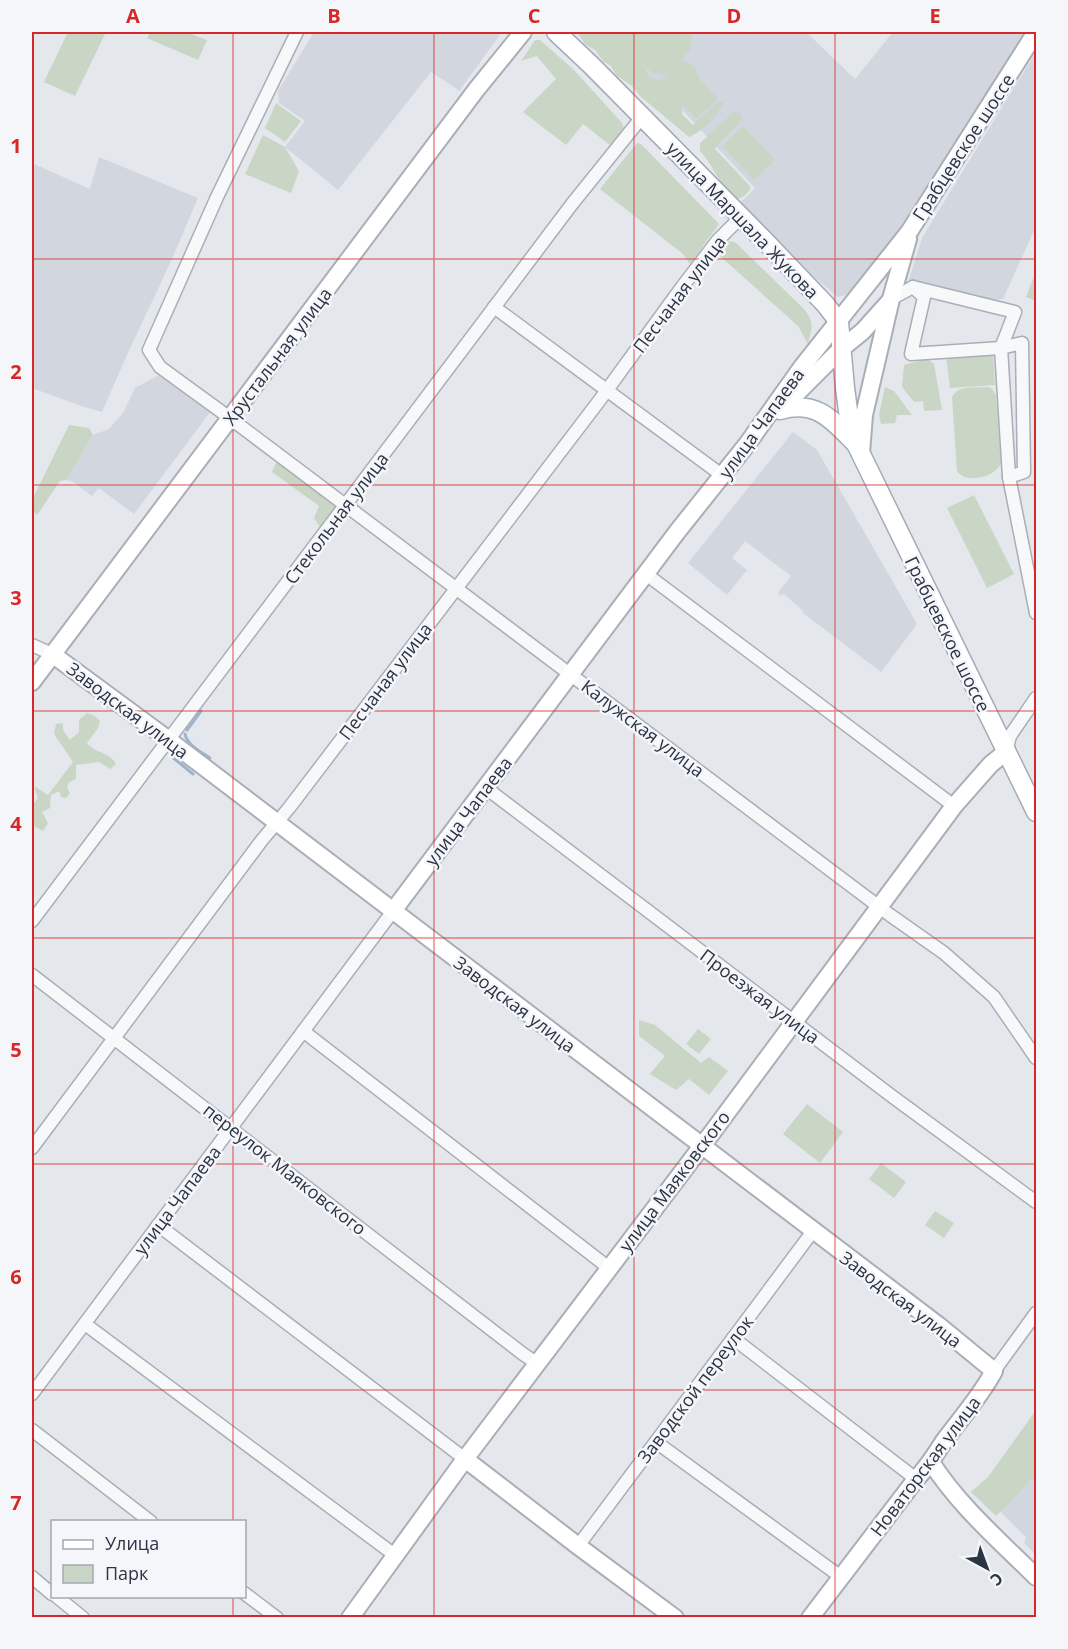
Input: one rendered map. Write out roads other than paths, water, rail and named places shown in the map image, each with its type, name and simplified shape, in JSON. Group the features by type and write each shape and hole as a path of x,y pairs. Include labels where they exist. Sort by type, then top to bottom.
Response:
{"main road":[{"name":"Хрустальная улица","path":"32,682 476,90 523,32"},
{"name":"улица Маршала Жукова","path":"556,32 741,217 825,304 839,322"},
{"name":"Грабцевское шоссе","path":"909,232 1036,32"},
{"path":"859,450 864,415 909,232"},
{"name":"улица Чапаева","path":"393,910 677,532 748,443 802,367 909,232"},
{"path":"748,443 841,349 863,331 891,299"},
{"path":"839,322 849,418 859,450"},
{"path":"780,410 792,406 806,407 824,413 859,450"},
{"name":"Грабцевское шоссе","path":"859,450 1036,812"},
{"name":"Заводская улица","path":"52,654 169,739 938,1325 994,1371"},
{"name":"улица Маяковского","path":"350,1617 465,1459 954,806 991,764 1006,752"},
{"name":"Новаторская улица","path":"810,1617 931,1462 994,1371"},
{"path":"465,1459 675,1617"},
{"path":"931,1462 942,1480 958,1498 1036,1577"}],"street":[{"name":"Калужская улица","path":"297,32 217,197 149,350 159,367 944,953 994,997 1036,1058"},
{"name":"Стекольная улица","path":"32,921 572,204 642,117"},
{"name":"Песчаная улица","path":"32,1148 262,840 607,390 718,240 741,217"},
{"path":"891,299 913,287 1015,312 1001,348 1009,477 1036,613"},
{"path":"913,287 924,297 911,354 1001,348 1022,343 1024,472 1009,477"},
{"path":"494,307 723,476"},
{"path":"646,574 954,806"},
{"name":"Заводская улица","path":"32,645 52,654"},
{"path":"1006,752 1010,736 1036,698"},
{"name":"Проезжая улица","path":"486,788 893,1097 1036,1202"},
{"name":"улица Чапаева","path":"32,1394 393,910"},
{"name":"переулок Маяковского","path":"32,975 538,1364"},
{"path":"303,1031 609,1268"},
{"path":"158,1225 465,1459"},
{"name":"Заводской переулок","path":"578,1546 813,1232"},
{"name":"Новаторская улица","path":"994,1371 1036,1313"},
{"path":"85,1324 396,1556"},
{"path":"734,1338 916,1479"},
{"path":"32,1430 150,1520"},
{"path":"656,1442 841,1578"},
{"path":"32,1577 51,1593"},
{"path":"246,1594 276,1617"},
{"path":"59,1598 83,1617"}],"waterway":[{"path":"187,730 201,711"},
{"path":"185,734 191,745 210,758"},
{"path":"171,756 193,774"}]}
